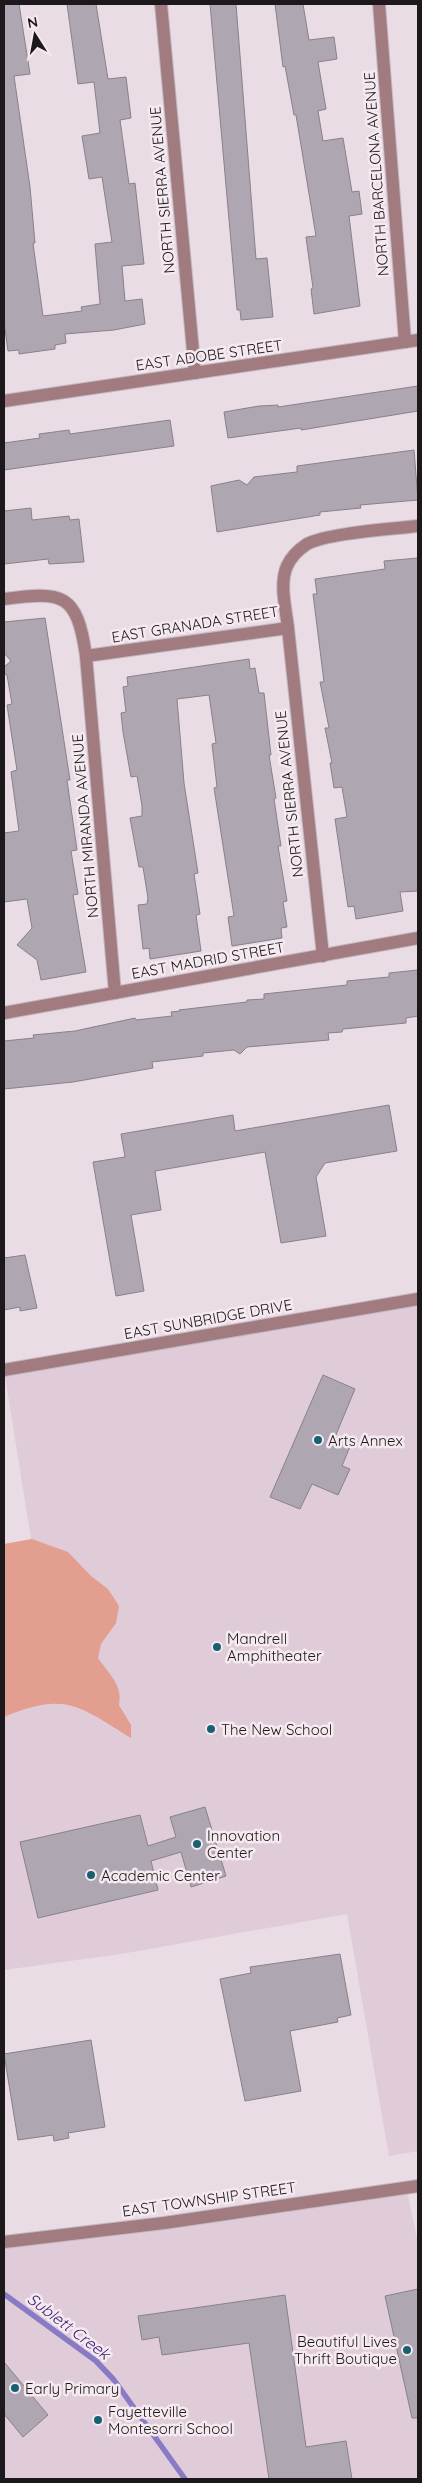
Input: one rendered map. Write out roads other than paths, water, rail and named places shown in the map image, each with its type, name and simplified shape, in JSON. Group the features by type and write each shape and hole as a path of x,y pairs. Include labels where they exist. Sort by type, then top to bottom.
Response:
{"street":[{"name":"NORTH SIERRA AVENUE","path":"161,4 195,373"},
{"name":"NORTH BARCELONA AVENUE","path":"379,4 405,342"},
{"name":"EAST ADOBE STREET","path":"4,401 418,340"},
{"name":"EAST GRANADA STREET","path":"86,656 288,628 283,587 286,568 294,554 309,544 324,539 418,526"},
{"path":"4,599 41,594 56,597 68,605 78,618 86,656"},
{"name":"NORTH SIERRA AVENUE","path":"288,628 323,956"},
{"name":"NORTH MIRANDA AVENUE","path":"86,656 115,993"},
{"name":"EAST MADRID STREET","path":"4,1013 418,938"},
{"name":"EAST SUNBRIDGE DRIVE","path":"4,1370 418,1300"},
{"name":"EAST TOWNSHIP STREET","path":"4,2242 164,2223 418,2186"}],"waterway":[{"name":"Sublett Creek","path":"4,2294 96,2361 114,2380 185,2479"}],"place":[{"name":"Arts Annex","path":"318,1440"},
{"name":"Mandrell Amphitheater","path":"217,1647"},
{"name":"The New School","path":"211,1729"},
{"name":"Innovation Center","path":"197,1844"},
{"name":"Academic Center","path":"91,1875"},
{"name":"Beautiful Lives Thrift Boutique","path":"407,2350"},
{"name":"Early Primary","path":"15,2388"},
{"name":"Fayetteville Montesorri School","path":"98,2420"}]}
